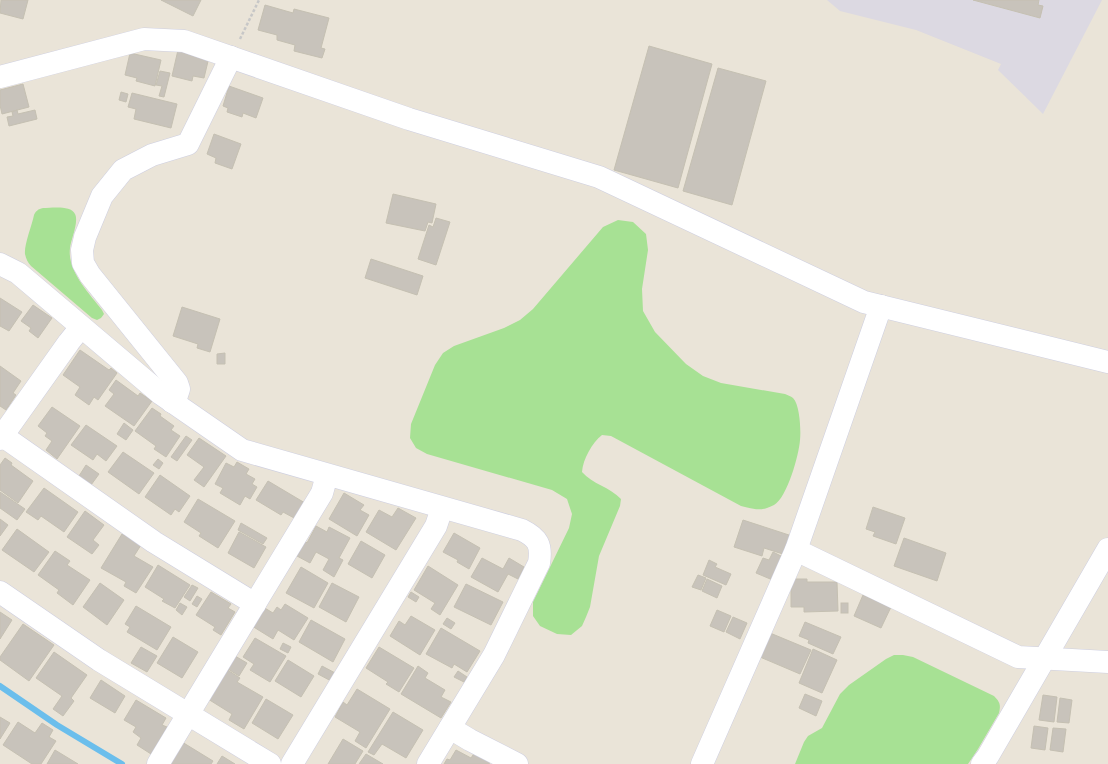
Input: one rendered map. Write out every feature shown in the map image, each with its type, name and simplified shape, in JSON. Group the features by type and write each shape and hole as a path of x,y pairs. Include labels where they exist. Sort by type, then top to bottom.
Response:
{"street":[{"path":"0,77 144,38 184,41 409,119 599,177 864,302 1108,362"},
{"path":"172,402 179,389 177,383 90,275 83,263 82,250 85,237 102,196 123,170 152,155 188,144 231,57"},
{"path":"0,264 18,273 161,394 242,450 522,530 532,535 538,543 541,553 539,563 494,655 428,764"},
{"path":"702,764 796,550 881,306"},
{"path":"81,327 1,436 154,542 255,604"},
{"path":"158,764 322,493 327,475"},
{"path":"292,764 436,526 442,508"},
{"path":"982,764 1108,549"},
{"path":"796,550 1018,657 1108,662"},
{"path":"0,592 99,660 270,764"},
{"path":"450,728 470,740 518,764"}],"path":[{"path":"231,57 259,0"}],"shaded area":[{"path":"827,0 1102,0 1043,114 998,70 1001,64 916,30 840,11"}],"green space":[{"path":"43,208 65,208 70,209 75,214 76,221 70,248 72,265 85,289 102,310 104,314 101,318 97,320 92,318 27,261 25,250 34,215 37,210"},
{"path":"618,220 633,222 646,234 648,250 642,289 643,311 655,332 686,364 703,376 721,383 785,394 792,397 797,406 800,418 799,447 792,476 779,501 765,509 758,509 741,506 611,436 602,435 595,442 589,452 584,462 582,472 591,480 617,495 621,499 620,506 599,556 590,607 582,626 571,635 557,634 540,626 533,616 533,602 569,528 572,514 567,499 552,490 427,454 416,448 410,438 411,424 435,365 443,353 454,346 504,328 520,320 533,309 603,227"},
{"path":"894,655 913,657 994,696 998,700 1000,704 999,713 968,764 795,764 804,742 808,736 822,728 840,694 849,685"}],"building":[{"path":"1,0 28,0 23,19 0,13"},
{"path":"161,0 201,0 193,16"},
{"path":"973,0 1039,0 1038,5 1043,6 1040,18"},
{"path":"265,5 293,13 294,9 329,18 321,48 325,49 322,58 294,51 295,45 277,40 277,35 258,30"},
{"path":"649,46 712,64 678,188 614,170"},
{"path":"178,50 209,57 204,78 193,76 192,81 172,76"},
{"path":"130,53 161,60 155,86 136,81 137,78 125,75"},
{"path":"718,68 766,81 732,205 683,191"},
{"path":"160,71 170,73 164,97 159,96 162,86 156,85"},
{"path":"23,84 29,107 2,114 0,105 0,90"},
{"path":"229,86 263,98 256,118 243,113 242,117 227,112 228,108 223,106"},
{"path":"121,92 128,94 126,102 119,100"},
{"path":"132,93 177,104 171,128 134,119 136,109 128,107"},
{"path":"17,110 18,114 35,110 37,119 9,126 7,117 13,116 12,112"},
{"path":"214,134 241,144 232,169 215,163 216,158 207,154"},
{"path":"393,194 436,204 432,223 428,222 425,231 386,223"},
{"path":"436,218 450,222 436,265 418,259 429,225 433,227"},
{"path":"371,259 423,276 417,295 365,278"},
{"path":"0,298 22,312 9,331 0,326"},
{"path":"33,305 52,318 38,338 29,331 31,328 21,321"},
{"path":"182,307 220,319 210,352 197,348 198,344 173,336"},
{"path":"80,350 109,370 111,368 117,373 98,400 94,397 89,405 75,395 80,387 63,375"},
{"path":"225,353 225,364 217,364 217,354"},
{"path":"0,366 21,381 13,393 16,395 6,410 0,406"},
{"path":"116,380 138,396 140,393 152,401 134,426 105,406 114,394 109,390"},
{"path":"52,407 80,426 57,459 46,450 52,441 45,436 47,433 38,426"},
{"path":"152,408 174,426 171,430 180,436 166,457 154,449 156,446 135,431"},
{"path":"124,423 133,430 126,440 117,434"},
{"path":"86,425 117,446 106,461 97,454 93,460 71,445"},
{"path":"186,436 192,440 177,461 171,457"},
{"path":"199,438 226,456 204,487 194,480 204,467 187,455"},
{"path":"123,452 154,473 139,494 108,472"},
{"path":"5,458 12,463 11,465 33,481 18,503 0,490 0,465"},
{"path":"158,459 163,463 159,469 153,465"},
{"path":"237,462 249,469 246,474 255,479 252,484 257,487 250,499 245,496 240,505 220,493 223,488 215,484 226,463 234,467"},
{"path":"86,465 99,474 91,485 79,476"},
{"path":"160,475 190,496 179,512 175,509 171,515 145,497"},
{"path":"268,481 305,503 296,519 283,512 281,515 256,500"},
{"path":"44,488 78,512 64,532 41,516 38,520 26,512"},
{"path":"0,492 25,509 17,520 0,508"},
{"path":"344,493 364,505 360,510 369,515 357,536 329,519"},
{"path":"198,499 235,521 218,548 199,536 201,533 184,522"},
{"path":"873,507 905,518 896,544 873,536 875,532 866,529"},
{"path":"398,508 416,518 396,550 366,532 379,510 392,517"},
{"path":"85,511 104,525 93,540 99,545 92,554 67,537"},
{"path":"0,519 8,525 0,536"},
{"path":"743,520 792,536 786,555 764,548 762,556 734,547"},
{"path":"241,523 267,538 263,544 238,530"},
{"path":"316,526 327,532 329,527 350,538 339,558 343,560 334,577 323,570 329,559 316,552 310,563 297,556 305,541 307,543"},
{"path":"17,529 49,552 34,572 2,550"},
{"path":"239,532 266,547 254,568 228,553"},
{"path":"454,533 480,548 469,569 457,562 458,560 443,552"},
{"path":"122,534 141,545 134,556 153,567 136,593 124,586 126,582 101,568"},
{"path":"904,538 946,553 937,581 894,566"},
{"path":"361,541 385,555 372,578 348,564"},
{"path":"55,551 70,561 67,565 90,580 73,605 57,593 59,590 38,575"},
{"path":"773,552 785,558 775,581 756,573 763,558 769,560"},
{"path":"482,558 503,569 509,558 524,567 518,579 508,574 498,592 471,577"},
{"path":"709,560 717,564 715,567 731,574 726,585 703,575"},
{"path":"158,565 190,585 175,608 162,601 164,599 145,587"},
{"path":"428,566 458,585 440,615 431,609 435,603 414,590"},
{"path":"301,567 328,583 314,608 286,593"},
{"path":"698,575 706,578 701,590 692,587"},
{"path":"707,579 722,586 717,598 702,591"},
{"path":"791,579 807,579 807,582 837,582 838,611 804,612 804,607 791,607"},
{"path":"100,583 124,600 107,625 83,607"},
{"path":"332,583 359,597 346,622 319,607"},
{"path":"466,584 503,602 491,625 454,607"},
{"path":"192,585 198,588 190,601 184,597"},
{"path":"211,592 231,604 228,608 235,612 221,635 213,630 215,627 196,615"},
{"path":"411,592 419,597 416,602 408,597"},
{"path":"863,595 891,607 881,628 854,616"},
{"path":"197,596 202,599 197,607 192,604"},
{"path":"180,603 187,607 182,615 176,610"},
{"path":"841,603 848,603 848,613 841,613"},
{"path":"285,604 308,618 294,640 278,630 273,639 252,626 263,607 273,613 277,607 281,610"},
{"path":"136,606 171,627 157,650 127,632 130,627 125,624"},
{"path":"717,610 731,616 724,632 710,626"},
{"path":"0,612 12,620 0,639"},
{"path":"411,616 435,630 420,655 390,636 399,621 405,625"},
{"path":"733,617 747,623 740,639 726,632"},
{"path":"447,618 455,623 451,629 443,624"},
{"path":"311,620 345,639 333,662 299,642"},
{"path":"805,622 841,637 833,654 808,643 809,640 799,636"},
{"path":"23,624 54,645 29,681 0,660 0,657"},
{"path":"441,628 480,651 467,672 454,664 452,668 426,654"},
{"path":"770,633 811,650 800,674 760,657"},
{"path":"173,637 198,652 182,678 157,663"},
{"path":"255,638 286,656 270,682 250,670 254,664 243,657"},
{"path":"283,643 291,647 288,653 280,649"},
{"path":"141,647 157,656 147,672 131,663"},
{"path":"379,647 414,668 399,692 386,684 388,682 366,668"},
{"path":"813,649 837,660 822,693 799,683"},
{"path":"54,652 87,675 71,698 74,701 63,716 53,709 62,696 36,678"},
{"path":"235,656 247,663 239,676 228,669"},
{"path":"288,660 314,676 301,697 275,681"},
{"path":"322,666 337,674 333,682 318,674"},
{"path":"418,666 428,673 425,678 445,690 441,697 451,702 441,718 401,694"},
{"path":"226,669 240,678 237,682 263,697 244,729 229,720 232,714 208,699"},
{"path":"458,671 467,677 464,682 454,677"},
{"path":"101,680 125,696 115,713 90,698"},
{"path":"357,689 390,709 366,748 355,741 360,732 335,717 343,702 347,705"},
{"path":"805,694 822,701 816,716 799,708"},
{"path":"1043,695 1057,697 1054,722 1039,720"},
{"path":"1060,698 1072,700 1069,723 1057,722"},
{"path":"266,699 293,715 278,739 252,723"},
{"path":"136,700 166,718 162,725 167,727 151,754 137,745 141,738 133,732 136,727 124,720"},
{"path":"393,712 423,730 406,758 382,744 374,755 368,752"},
{"path":"0,717 10,723 0,739"},
{"path":"18,722 35,733 42,723 53,730 49,737 56,741 41,764 32,764 3,745"},
{"path":"1034,726 1048,728 1045,750 1031,748"},
{"path":"1053,728 1066,729 1063,752 1050,750"},
{"path":"343,739 363,751 355,764 328,764"},
{"path":"182,742 213,761 211,764 168,764"},
{"path":"55,750 78,764 47,764"},
{"path":"456,750 471,758 475,752 491,760 489,764 444,764 447,759 450,760"},
{"path":"366,754 383,764 359,764"},
{"path":"222,756 235,764 217,764"}],"waterway":[{"path":"0,686 57,725 122,764"}]}
